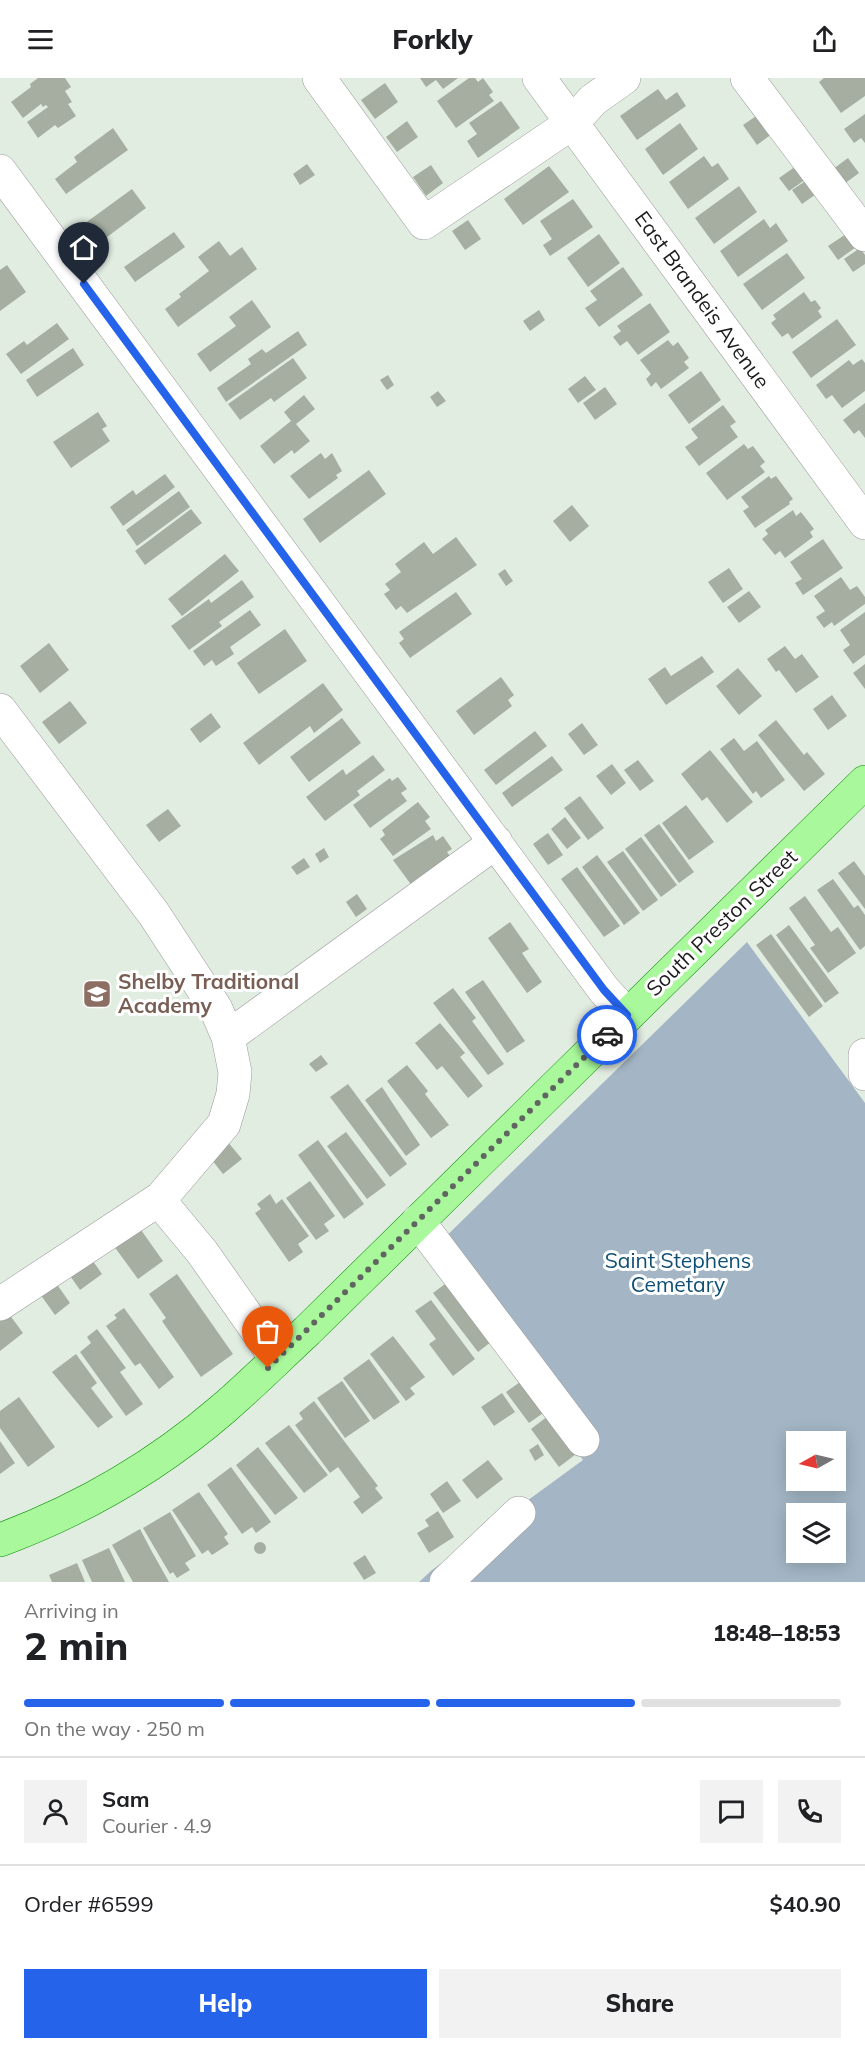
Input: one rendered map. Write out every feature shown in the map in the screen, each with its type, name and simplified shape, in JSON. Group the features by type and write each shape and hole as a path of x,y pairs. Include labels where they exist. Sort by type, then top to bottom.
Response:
{"main road":[{"name":"South Preston Street","path":"0,1540 106,1491 167,1452 222,1410 277,1359 865,782"}],"street":[{"path":"319,78 424,223 572,123 593,100 624,78"},
{"name":"East Brandeis Avenue","path":"539,78 865,523"},
{"path":"747,78 865,235"},
{"path":"0,171 604,990 627,1015"},
{"path":"0,710 153,914 216,1009 228,1037 235,1072 234,1095 224,1124 161,1198 6,1288"},
{"path":"228,1037 496,842"},
{"path":"865,1055 865,1074"},
{"path":"161,1198 163,1205 202,1251 277,1359"},
{"path":"418,1221 583,1440"},
{"path":"446,1582 519,1513"}],"green space":[{"name":"Saint Stephens Cemetary","path":"747,942 865,1103 865,1582 419,1582 432,1570 583,1460 428,1254"}],"building":[{"path":"38,78 65,78 71,87 65,91 72,102 68,104 76,116 58,128 55,125 38,138 27,122 48,107 46,105 43,107 41,104 23,118 11,102 31,87 30,84"},
{"path":"420,78 458,78 443,89 436,80 426,87"},
{"path":"469,78 475,78 478,82 483,78 493,92 489,95 494,101 456,128 437,101"},
{"path":"824,78 865,78 865,96 841,113 819,82"},
{"path":"385,83 398,102 375,119 361,100"},
{"path":"658,89 666,100 677,92 686,106 637,140 620,116"},
{"path":"501,101 520,128 478,158 467,141 477,134 469,123"},
{"path":"762,112 776,131 757,145 743,125"},
{"path":"865,114 865,143 861,138 854,143 844,129"},
{"path":"407,121 418,137 397,152 386,137"},
{"path":"680,123 698,149 663,175 645,149"},
{"path":"113,128 128,150 66,194 55,179 77,162 74,157"},
{"path":"704,156 712,167 718,163 729,179 688,209 669,182"},
{"path":"848,158 859,173 840,187 829,172"},
{"path":"307,164 315,175 300,185 293,174"},
{"path":"799,164 809,177 789,191 779,178"},
{"path":"431,165 443,183 426,196 413,177"},
{"path":"549,166 569,192 523,225 504,199"},
{"path":"810,178 819,192 802,204 792,190"},
{"path":"739,186 757,212 714,244 695,218"},
{"path":"132,189 146,208 99,243 84,224"},
{"path":"573,199 593,227 550,256 543,245 552,239 540,221"},
{"path":"764,219 770,228 776,223 788,241 738,277 720,251"},
{"path":"468,220 481,239 465,250 452,231"},
{"path":"174,232 185,247 135,282 124,267"},
{"path":"849,232 859,245 838,260 828,246"},
{"path":"599,234 620,263 588,287 567,258"},
{"path":"219,241 230,256 242,247 257,269 178,327 165,309 181,297 179,294 209,271 198,257"},
{"path":"860,248 865,255 865,264 853,272 844,259"},
{"path":"787,253 805,278 762,310 743,284"},
{"path":"7,265 26,292 0,311 0,270"},
{"path":"623,267 643,295 599,327 585,308 597,300 590,291"},
{"path":"804,292 811,302 815,300 821,308 818,311 822,317 792,339 788,333 782,337 771,323 776,319 773,315"},
{"path":"252,300 271,327 210,372 197,354 236,326 229,317"},
{"path":"650,303 670,332 638,355 627,341 620,346 613,337 621,331 617,326"},
{"path":"539,310 545,320 530,331 523,321"},
{"path":"837,319 856,345 811,378 792,352"},
{"path":"57,323 69,339 21,374 6,354 24,341 27,345"},
{"path":"298,331 307,345 226,402 217,388 251,364 248,359 262,349 266,353"},
{"path":"668,340 673,346 678,342 689,358 684,362 689,368 661,389 656,382 651,387 646,379 651,374 640,360"},
{"path":"73,348 84,365 37,397 26,380"},
{"path":"293,358 307,378 274,402 271,398 240,420 228,404"},
{"path":"862,359 865,363 865,391 842,408 832,395 826,399 816,385 849,360 853,365"},
{"path":"701,371 721,400 689,424 668,395"},
{"path":"388,375 394,385 387,390 380,380"},
{"path":"585,376 596,390 578,403 568,389"},
{"path":"605,387 617,404 595,420 583,403"},
{"path":"438,391 446,401 437,407 430,397"},
{"path":"304,395 315,409 296,424 310,441 294,454 292,450 274,464 260,446 291,421 284,412"},
{"path":"865,403 865,438 859,430 854,434 843,420"},
{"path":"723,405 736,422 730,426 738,437 699,466 685,447 698,438 691,429"},
{"path":"98,412 107,426 102,429 110,441 71,468 53,442"},
{"path":"744,444 748,449 753,446 765,462 760,466 765,472 727,500 706,473"},
{"path":"321,453 325,459 332,453 342,471 336,475 338,478 309,499 290,476"},
{"path":"369,470 386,494 320,543 303,519"},
{"path":"165,474 175,487 123,526 110,507 133,490 136,495"},
{"path":"769,476 771,479 776,476 793,499 789,502 790,504 755,528 743,511 749,507 741,497"},
{"path":"179,491 190,507 137,546 126,530"},
{"path":"572,505 589,526 570,542 553,521"},
{"path":"191,509 202,523 145,565 135,551"},
{"path":"793,510 796,516 801,512 814,529 810,532 813,537 785,558 780,551 775,555 762,539 768,534 765,530"},
{"path":"456,537 477,565 407,613 401,606 396,610 384,594 390,590 385,584 401,572 395,564 424,542 433,554"},
{"path":"823,539 843,568 803,595 795,583 802,579 790,562"},
{"path":"225,554 239,571 182,616 168,599"},
{"path":"729,568 743,589 723,603 708,582"},
{"path":"505,569 513,581 506,586 498,574"},
{"path":"841,577 850,590 857,586 865,597 865,604 834,626 832,622 824,628 816,617 825,611 814,596"},
{"path":"242,580 254,597 219,622 222,626 189,650 171,626 209,599 211,603"},
{"path":"749,591 761,607 739,623 727,607"},
{"path":"456,592 472,614 410,658 399,643 404,639 399,632"},
{"path":"250,610 261,625 230,647 234,654 216,666 212,660 204,666 193,651"},
{"path":"865,612 865,655 853,664 843,650 850,645 840,630"},
{"path":"285,629 307,661 259,694 237,663"},
{"path":"49,643 69,670 40,693 20,666"},
{"path":"785,646 795,659 802,654 819,677 796,693 779,670 776,672 767,659"},
{"path":"702,656 714,672 666,705 648,679 665,667 671,676"},
{"path":"865,664 865,689 853,673"},
{"path":"738,668 762,696 739,715 716,686"},
{"path":"501,677 514,695 508,700 512,706 474,735 456,711"},
{"path":"323,683 343,710 314,733 310,726 259,765 243,743"},
{"path":"832,695 847,716 828,730 813,709"},
{"path":"70,701 87,723 59,744 42,722"},
{"path":"211,713 221,727 200,743 190,729"},
{"path":"342,718 361,743 309,782 290,757"},
{"path":"776,720 804,755 807,752 825,774 804,791 758,735"},
{"path":"582,723 598,745 584,755 568,734"},
{"path":"535,731 547,746 496,785 484,770"},
{"path":"734,738 744,751 757,741 785,780 761,798 756,791 753,794 720,749"},
{"path":"710,750 753,802 727,823 707,797 702,801 681,774"},
{"path":"373,755 385,770 357,791 360,795 325,821 306,797 343,769 346,775"},
{"path":"552,756 563,770 512,807 502,793"},
{"path":"638,760 654,781 640,791 624,770"},
{"path":"612,764 626,783 611,795 596,776"},
{"path":"398,777 407,789 401,793 407,801 370,828 353,805 390,778 392,781"},
{"path":"580,796 604,828 588,840 564,808"},
{"path":"418,802 430,817 425,821 431,829 393,856 380,839 385,835 382,830"},
{"path":"686,805 714,842 689,860 662,823"},
{"path":"168,809 181,826 159,842 146,825"},
{"path":"565,817 581,838 567,849 551,829"},
{"path":"659,824 694,872 679,883 644,835"},
{"path":"548,833 563,855 548,865 533,844"},
{"path":"433,835 436,841 443,836 452,849 447,852 453,860 415,890 393,860"},
{"path":"641,837 677,885 661,897 625,849"},
{"path":"324,848 329,857 320,863 315,854"},
{"path":"623,851 658,900 643,911 607,862"},
{"path":"597,855 640,913 624,925 582,867"},
{"path":"304,858 310,867 297,875 291,867"},
{"path":"854,861 865,876 865,909 838,873"},
{"path":"577,867 620,926 604,937 561,879"},
{"path":"833,879 854,908 858,905 865,915 865,946 860,950 817,890"},
{"path":"357,894 367,909 356,917 346,902"},
{"path":"805,896 831,932 838,927 856,953 828,973 810,948 815,945 789,908"},
{"path":"510,922 529,949 522,953 542,982 527,993 488,938"},
{"path":"789,925 839,993 825,1003 776,935"},
{"path":"771,934 823,1006 809,1017 756,945"},
{"path":"483,980 525,1041 507,1053 465,992"},
{"path":"453,988 476,1018 472,1021 504,1064 488,1075 433,1003"},
{"path":"440,1023 465,1053 460,1057 483,1086 468,1098 442,1066 437,1070 415,1043"},
{"path":"321,1055 328,1064 316,1072 309,1064"},
{"path":"407,1065 428,1091 425,1094 449,1125 431,1138 387,1081"},
{"path":"348,1084 407,1164 390,1177 330,1097"},
{"path":"382,1087 420,1145 406,1156 365,1100"},
{"path":"346,1132 386,1185 367,1199 327,1146"},
{"path":"318,1140 364,1204 344,1219 298,1155"},
{"path":"227,1141 242,1159 223,1174 208,1155"},
{"path":"310,1181 335,1216 324,1224 329,1231 316,1240 286,1198"},
{"path":"270,1194 276,1204 282,1199 309,1236 298,1244 303,1252 289,1262 255,1213 261,1209 257,1204"},
{"path":"134,1220 163,1261 138,1279 108,1238"},
{"path":"88,1254 102,1274 80,1290 66,1270"},
{"path":"177,1274 233,1354 201,1377 162,1321 166,1318 149,1294"},
{"path":"453,1278 500,1335 478,1352 433,1293"},
{"path":"56,1283 70,1303 55,1315 40,1294"},
{"path":"431,1300 475,1359 453,1376 429,1344 436,1339 415,1311"},
{"path":"124,1308 174,1377 159,1389 140,1363 135,1366 106,1326 117,1318 114,1315"},
{"path":"9,1314 23,1333 0,1351 0,1320"},
{"path":"97,1329 126,1368 120,1372 143,1404 126,1416 80,1352 91,1343 87,1337"},
{"path":"393,1336 425,1377 410,1388 415,1394 406,1401 370,1354"},
{"path":"76,1354 97,1383 91,1388 113,1417 98,1428 52,1372"},
{"path":"369,1359 400,1402 374,1420 343,1378"},
{"path":"523,1380 546,1411 529,1423 506,1392"},
{"path":"342,1381 370,1421 345,1438 317,1398"},
{"path":"502,1393 515,1412 494,1426 481,1407"},
{"path":"19,1397 55,1447 28,1467 0,1428 0,1411"},
{"path":"314,1401 378,1486 375,1488 383,1498 362,1514 353,1502 360,1497 338,1467 330,1473 295,1425 303,1419 299,1413"},
{"path":"552,1413 580,1451 559,1467 531,1429"},
{"path":"289,1425 328,1475 304,1493 265,1443"},
{"path":"0,1441 15,1463 0,1474"},
{"path":"538,1444 544,1455 535,1461 529,1450"},
{"path":"258,1447 298,1498 275,1515 236,1465"},
{"path":"488,1460 503,1479 477,1499 462,1480"},
{"path":"231,1467 271,1522 256,1533 252,1527 242,1534 207,1485"},
{"path":"447,1481 461,1501 443,1513 430,1494"},
{"path":"199,1492 228,1534 224,1537 229,1544 212,1555 208,1550 202,1554 172,1510"},
{"path":"438,1511 454,1537 429,1553 417,1533 429,1526 425,1520"},
{"path":"170,1512 196,1556 185,1563 190,1570 177,1578 173,1572 170,1574 143,1528"},
{"path":"140,1529 169,1582 133,1582 112,1545"},
{"path":"262,1542 266,1548 262,1554 258,1554 254,1546"},
{"path":"109,1548 125,1582 92,1582 82,1560"},
{"path":"365,1555 376,1573 364,1580 353,1563"},
{"path":"77,1563 85,1582 52,1582 49,1575"}],"way so far":[{"path":"268,1368 607,1035"}],"place":[{"name":"Shelby Traditional Academy","path":"97,994"}],"route":[{"path":"84,284 266,528 604,990 627,1015 607,1035"}]}
